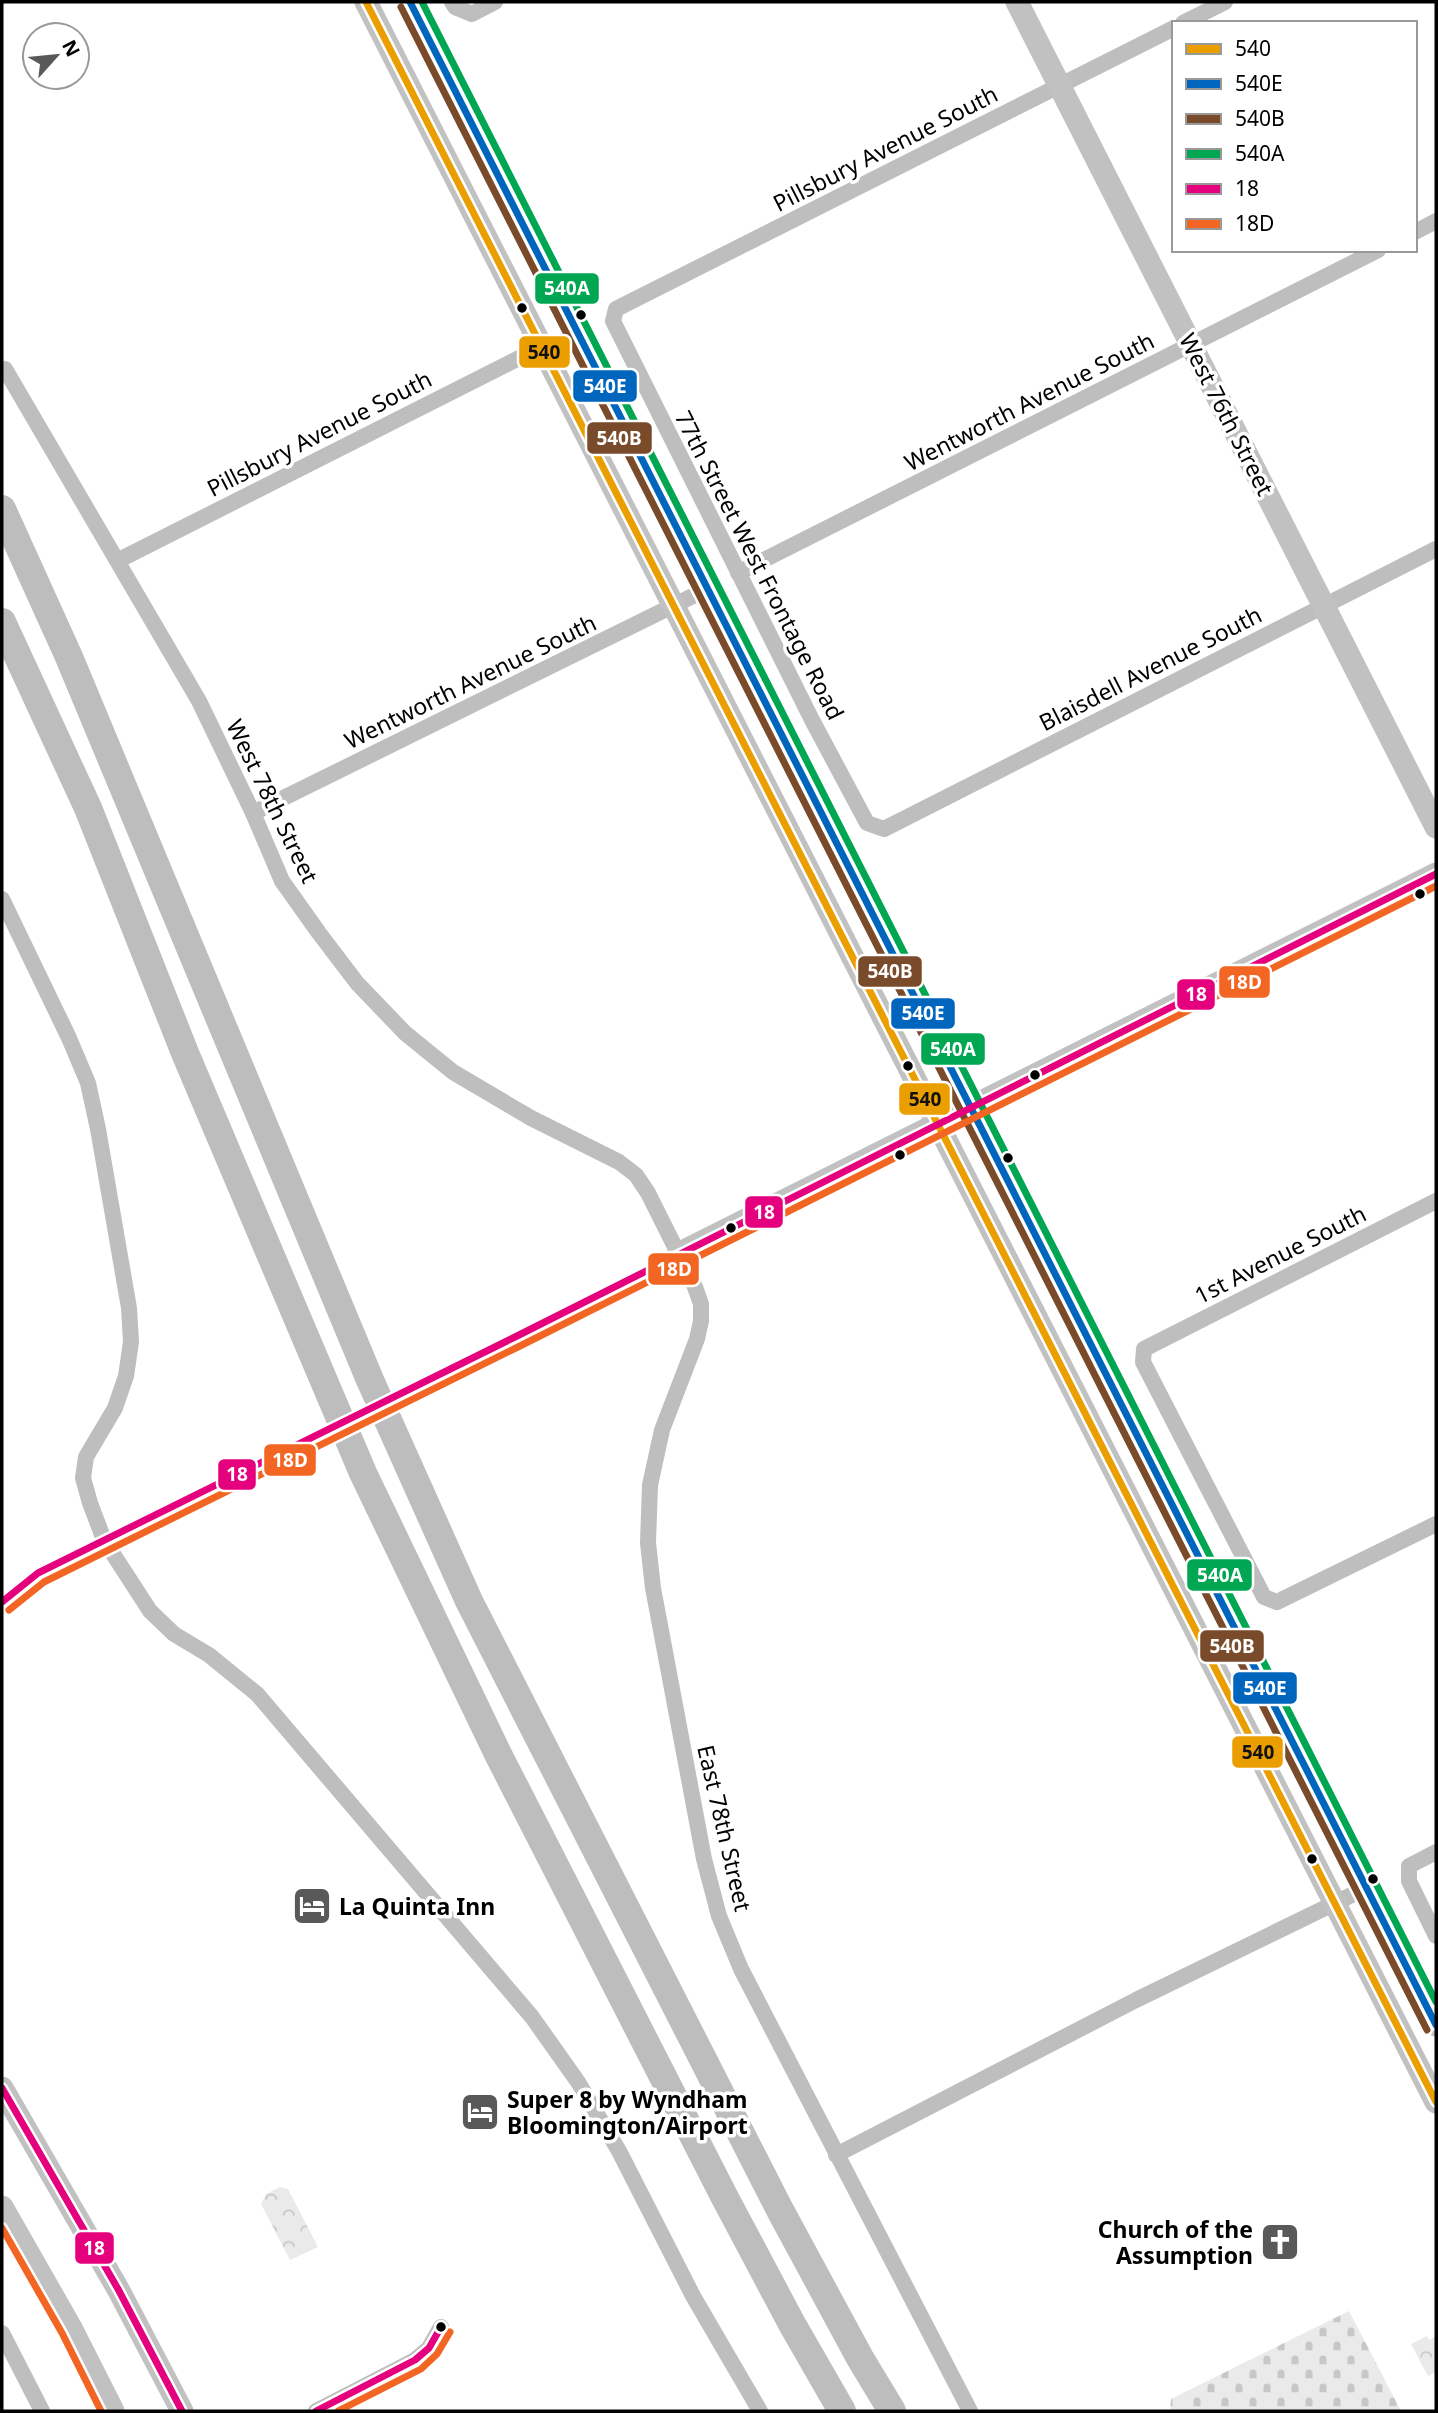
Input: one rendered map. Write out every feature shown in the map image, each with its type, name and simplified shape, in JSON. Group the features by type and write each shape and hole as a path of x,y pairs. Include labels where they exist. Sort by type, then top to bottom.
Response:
{"highway":[{"path":"2,509 69,657 365,1367 469,1601 744,2143 860,2358 892,2411"},
{"path":"2,622 88,808 185,1053 363,1473 504,1766 724,2196 842,2411"}],"street":[{"path":"366,2 1436,2102"},
{"path":"410,2 1436,2025"},
{"path":"452,2 455,7 472,14 495,2"},
{"name":"West 76th Street","path":"1017,2 1436,827"},
{"path":"1187,21 1225,2"},
{"name":"Pillsbury Avenue South","path":"616,309 1172,28"},
{"path":"1417,231 1436,221"},
{"name":"Wentworth Avenue South","path":"738,573 1374,252"},
{"name":"77th Street West Frontage Road","path":"616,309 613,321 738,573 867,823 884,829"},
{"name":"Pillsbury Avenue South","path":"119,560 541,347"},
{"name":"West 78th Street","path":"5,369 199,701 253,813 282,881 358,983 405,1033 453,1072 531,1118 619,1162 636,1175 648,1193 678,1254"},
{"name":"Blaisdell Avenue South","path":"884,829 1436,550"},
{"name":"Wentworth Avenue South","path":"253,813 707,589"},
{"path":"678,1254 1436,874"},
{"path":"2,899 88,1083 129,1308 131,1342 126,1376 114,1408 86,1457 83,1478 104,1540 150,1611 174,1634 209,1655 257,1694 532,2017 578,2082 612,2140 693,2295 760,2411"},
{"name":"1st Avenue South","path":"1436,1200 1144,1349 1143,1362 1264,1597 1277,1602 1436,1524"},
{"name":"East 78th Street","path":"678,1254 701,1304 701,1321 662,1430 650,1485 648,1543 653,1588 704,1858 719,1916 741,1969 970,2411"},
{"path":"1085,1412 1097,1406 1109,1407 1191,1567 1221,1602"},
{"path":"1436,1852 1409,1866 1409,1881 1436,1936"},
{"path":"836,2155 1136,2000 1366,1888"},
{"path":"2,2088 118,2289 182,2411"},
{"path":"2,2207 71,2328 113,2411"},
{"path":"316,2411 415,2360 429,2348 442,2327"},
{"path":"2,2333 42,2411"}],"green space":[{"path":"280,2187 288,2189 318,2247 290,2260 261,2204 266,2194"},
{"path":"1349,2311 1401,2411 1170,2411 1171,2399"},
{"path":"1427,2336 1429,2340 1436,2336 1436,2372 1428,2376 1411,2344"}],"transit line":[{"name":"540","path":"366,2 1436,2102"},
{"name":"540E","path":"410,2 1436,2025"},
{"name":"540A","path":"422,2 1436,2002"},
{"name":"540B","path":"401,7 1427,2030"},
{"name":"18","path":"2,1602 38,1573 515,1337 1436,874"},
{"name":"18D","path":"9,1610 44,1582 1436,886"},
{"name":"18","path":"2,2088 118,2289 182,2411"},
{"name":"18D","path":"2,2228 62,2333 101,2411"},
{"name":"18","path":"316,2411 415,2360 429,2348 441,2327"},
{"name":"18D","path":"338,2411 421,2369 437,2354 450,2332"}],"place":[{"name":"La Quinta Inn","path":"312,1906"},
{"name":"Super 8 by Wyndham Bloomington/Airport","path":"480,2112"},
{"name":"Church of the Assumption","path":"1280,2242"}]}
